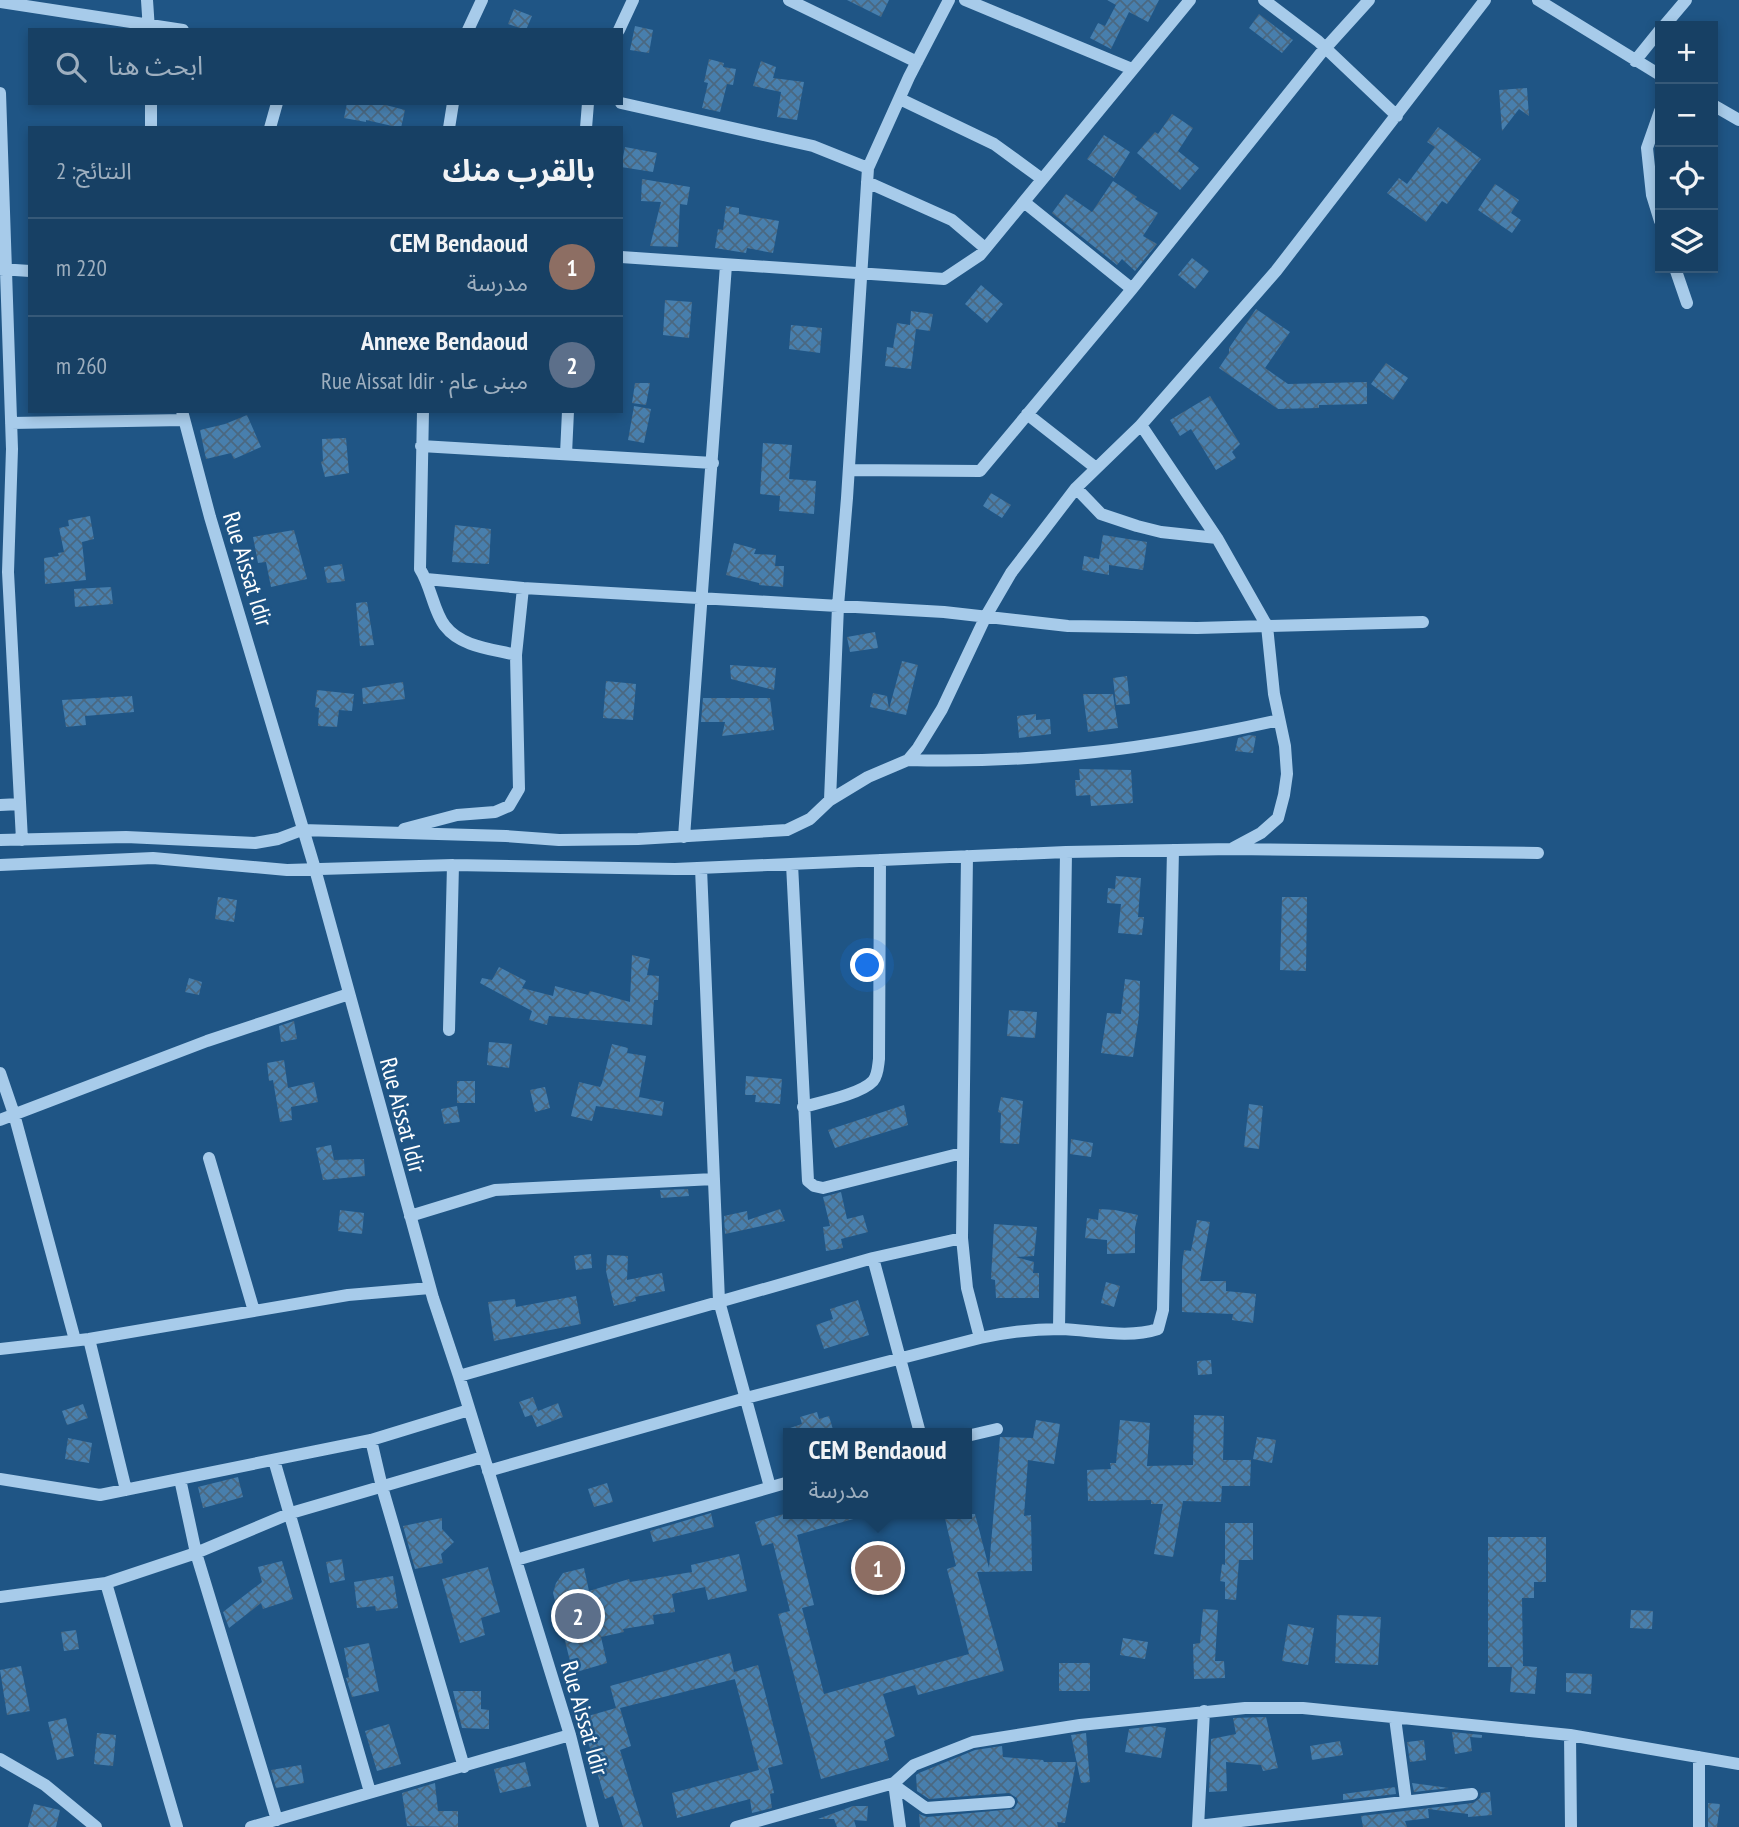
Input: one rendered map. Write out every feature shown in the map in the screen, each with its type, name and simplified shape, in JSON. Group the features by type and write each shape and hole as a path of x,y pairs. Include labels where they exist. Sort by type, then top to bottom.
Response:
{"street":[{"path":"0,2 149,28 147,0"},
{"path":"469,28 482,0"},
{"path":"620,28 634,0"},
{"path":"830,800 838,606 869,168 917,62 949,0"},
{"path":"965,0 1132,69"},
{"path":"623,257 944,279 980,255 1190,0"},
{"path":"1264,0 1325,48 1397,116"},
{"path":"849,470 980,471 1132,289 1325,48 1369,0"},
{"path":"908,760 942,709 986,616 1011,572 1076,488 1141,425 1276,271 1485,0"},
{"path":"1538,0 1655,72"},
{"path":"1668,21 1686,0"},
{"path":"793,1 917,62"},
{"path":"1635,61 1655,36"},
{"path":"0,93 7,419 4,572 22,840"},
{"path":"900,99 994,144 1042,179"},
{"path":"623,103 813,146 869,168"},
{"path":"151,105 151,126"},
{"path":"271,126 276,105"},
{"path":"449,126 453,105"},
{"path":"586,126 588,105"},
{"path":"1718,108 1739,120"},
{"path":"1655,125 1647,148 1652,195 1657,210"},
{"path":"867,182 952,220 985,248"},
{"path":"1024,202 1132,289"},
{"path":"684,837 726,265"},
{"path":"3,270 28,271"},
{"path":"1677,273 1687,303"},
{"path":"423,413 420,569 444,625 465,642 516,655"},
{"path":"566,454 568,413"},
{"path":"1027,414 1096,468"},
{"path":"7,419 183,415"},
{"name":"Rue Aissat Idir","path":"183,415 315,869 430,1288 570,1735 593,1827"},
{"path":"1141,425 1217,538 1267,626 1287,774 1278,818 1261,833 1231,849"},
{"path":"421,446 713,463"},
{"path":"1076,488 1101,514 1161,533 1217,538"},
{"path":"426,579 523,588 986,616 1068,626 1197,628 1423,622"},
{"path":"396,832 424,822 457,815 495,812 509,806 519,789 516,655 523,588"},
{"path":"0,840 126,837 255,843 278,839 302,830 559,840 684,837 787,830 810,819 830,800 868,777 908,760 1072,756 1159,744 1279,720"},
{"path":"0,805 20,804"},
{"path":"488,1471 746,1398 1012,1331 1059,1329 1148,1333 1158,1329 1162,1320 1173,850"},
{"path":"0,865 153,858 287,870 453,865 701,868 1173,850 1538,853"},
{"path":"1059,1329 1066,852"},
{"path":"967,856 962,1238 967,1288 980,1338"},
{"path":"803,1107 851,1092 869,1084 876,1076 879,1059 880,860"},
{"path":"792,864 808,1181 823,1188 962,1153"},
{"path":"449,1030 453,865"},
{"path":"701,868 719,1301 770,1487"},
{"path":"0,1120 207,1041 349,994"},
{"path":"0,1073 14,1114 75,1340"},
{"path":"209,1158 254,1311"},
{"path":"410,1216 495,1190 714,1179"},
{"path":"459,1376 873,1258 962,1238"},
{"path":"873,1258 919,1428"},
{"path":"0,1349 89,1339 348,1295 430,1288"},
{"path":"89,1339 126,1490"},
{"path":"0,1479 100,1495 370,1440 469,1410"},
{"path":"972,1435 997,1429"},
{"path":"370,1440 464,1767"},
{"path":"0,1597 106,1583 196,1553 291,1513 483,1457"},
{"path":"274,1460 370,1792"},
{"path":"180,1479 196,1553 277,1820"},
{"path":"516,1560 783,1484"},
{"path":"106,1583 177,1827"},
{"path":"736,1827 894,1784 914,1765 973,1742 1080,1725 1245,1708 1303,1708 1570,1735 1739,1764"},
{"path":"1204,1711 1198,1826 1472,1794"},
{"path":"1395,1718 1406,1801"},
{"path":"251,1827 570,1735"},
{"path":"1570,1735 1570,1827"},
{"path":"1699,1757 1699,1827"},
{"path":"0,1759 45,1785 96,1827"},
{"path":"894,1784 926,1808 1009,1802"},
{"path":"894,1784 900,1827"}],"building":[{"path":"847,0 889,0 881,17"},
{"path":"1107,0 1159,0 1148,22 1129,12 1111,49 1090,38 1098,23 1105,26 1116,5"},
{"path":"514,9 532,16 527,28 508,24"},
{"path":"1259,14 1293,40 1282,53 1249,28"},
{"path":"635,26 653,30 649,53 630,50"},
{"path":"709,59 724,63 723,67 736,69 733,85 727,84 720,112 702,108 708,83 704,82"},
{"path":"761,61 776,67 773,78 804,82 797,120 777,117 781,92 753,86"},
{"path":"1527,88 1529,116 1519,109 1502,131 1499,90"},
{"path":"347,105 386,105 405,110 401,126 344,118"},
{"path":"1172,114 1193,128 1178,151 1199,168 1180,190 1137,153 1155,132 1158,134"},
{"path":"1438,127 1481,159 1447,204 1442,201 1426,222 1387,193 1399,178 1407,184 1435,147 1427,142"},
{"path":"1104,135 1130,152 1114,178 1087,159"},
{"path":"625,147 657,153 653,172 623,167"},
{"path":"642,179 690,187 687,205 680,204 678,247 650,246 661,202 641,201"},
{"path":"1113,181 1158,213 1143,236 1157,244 1135,271 1122,259 1117,265 1052,213 1066,194 1092,212"},
{"path":"1495,184 1519,200 1511,213 1521,220 1512,233 1478,210"},
{"path":"726,206 739,208 739,214 779,221 773,253 747,248 746,253 715,248 718,229 723,230"},
{"path":"1192,258 1209,271 1195,289 1178,275"},
{"path":"981,285 1003,304 987,323 965,304"},
{"path":"665,300 692,302 689,338 663,335"},
{"path":"1256,309 1290,332 1265,368 1288,384 1367,382 1367,404 1278,409 1219,368 1229,353 1229,348"},
{"path":"911,311 933,314 930,331 916,329 911,369 885,366 887,347 893,348 897,323 910,325"},
{"path":"791,325 822,328 820,353 789,349"},
{"path":"1386,363 1408,378 1393,400 1371,384"},
{"path":"635,383 650,383 646,405 632,403"},
{"path":"1210,396 1240,444 1232,452 1236,458 1216,470 1191,429 1180,436 1170,420"},
{"path":"634,406 651,409 644,443 628,440"},
{"path":"247,415 261,447 234,459 231,453 206,459 200,430"},
{"path":"346,438 349,473 325,477 321,462 322,439"},
{"path":"763,443 792,445 789,479 816,481 814,514 779,511 780,496 760,494"},
{"path":"991,493 1011,505 1002,518 983,506"},
{"path":"90,516 94,539 82,542 86,580 45,584 44,558 59,556 58,553 64,552 59,528 69,526 68,520"},
{"path":"455,525 491,529 489,564 452,562"},
{"path":"294,530 307,579 271,587 266,562 258,563 253,537"},
{"path":"1103,535 1147,542 1143,570 1109,565 1109,575 1082,570 1084,556 1099,559"},
{"path":"734,543 756,549 754,554 776,555 775,566 784,566 783,587 759,585 726,575"},
{"path":"342,564 345,581 327,583 324,567"},
{"path":"111,587 113,604 75,607 74,589"},
{"path":"367,602 374,645 360,646 356,603"},
{"path":"875,632 878,648 850,652 847,637"},
{"path":"902,661 918,665 906,715 870,707 873,693 887,696 889,709"},
{"path":"730,665 776,668 774,690 731,679"},
{"path":"1127,676 1130,704 1116,705 1113,678"},
{"path":"606,681 636,684 633,720 603,718"},
{"path":"403,682 405,699 363,704 362,688"},
{"path":"317,690 354,694 352,711 339,710 337,727 318,726 319,708 315,707"},
{"path":"1083,694 1113,694 1118,728 1088,732"},
{"path":"132,696 134,712 85,716 86,725 66,727 62,700"},
{"path":"703,698 770,698 774,730 722,736 725,722 701,722"},
{"path":"1036,714 1036,720 1050,719 1051,734 1019,738 1017,716"},
{"path":"1256,736 1253,753 1235,751 1238,738"},
{"path":"1079,769 1131,770 1133,803 1091,806 1090,795 1076,796 1075,780 1080,780"},
{"path":"1116,876 1141,878 1138,917 1144,917 1142,935 1118,933 1121,904 1107,903 1108,888 1115,889"},
{"path":"218,897 237,900 234,922 215,919"},
{"path":"1282,897 1307,897 1306,971 1280,970"},
{"path":"632,955 650,959 647,975 659,976 658,1000 654,1000 652,1025 549,1016 547,1025 529,1020 532,1011 480,983 482,978 492,980 499,967 526,981 522,988 553,996 555,986 588,995 590,991 630,1002"},
{"path":"189,978 202,982 199,995 185,992"},
{"path":"1125,979 1140,981 1139,1015 1133,1057 1101,1053 1107,1013 1121,1014"},
{"path":"1009,1010 1037,1012 1035,1038 1007,1036"},
{"path":"294,1021 297,1039 281,1042 279,1026"},
{"path":"489,1042 512,1044 509,1068 487,1065"},
{"path":"612,1044 628,1048 627,1053 646,1056 639,1097 664,1102 662,1116 596,1106 592,1121 571,1116 579,1082 600,1087"},
{"path":"284,1060 288,1088 314,1082 318,1102 291,1107 292,1120 280,1122 273,1080 269,1081 267,1063"},
{"path":"746,1076 782,1079 780,1104 755,1102 756,1095 745,1095"},
{"path":"457,1081 475,1081 475,1103 457,1103"},
{"path":"545,1087 550,1108 535,1112 530,1090"},
{"path":"1001,1097 1023,1101 1019,1144 1000,1143 1001,1113 998,1112"},
{"path":"1249,1104 1263,1106 1259,1149 1244,1147"},
{"path":"904,1105 908,1125 835,1148 828,1130"},
{"path":"457,1106 460,1122 444,1124 441,1109"},
{"path":"1071,1139 1093,1143 1091,1157 1070,1154"},
{"path":"331,1145 334,1160 364,1159 365,1176 323,1180 316,1148"},
{"path":"688,1189 689,1196 661,1198 660,1190"},
{"path":"841,1192 847,1219 863,1215 868,1232 841,1239 843,1248 826,1251 823,1227 830,1226 823,1197"},
{"path":"780,1209 785,1221 725,1234 724,1216 747,1211 748,1220"},
{"path":"1099,1209 1138,1215 1135,1253 1107,1254 1107,1240 1085,1238 1087,1218 1098,1220"},
{"path":"340,1210 364,1213 362,1234 338,1231"},
{"path":"1197,1220 1210,1222 1200,1281 1226,1281 1226,1291 1256,1294 1253,1323 1232,1320 1233,1314 1182,1312 1184,1250 1191,1251"},
{"path":"994,1224 1037,1227 1034,1256 1016,1257 1034,1262 1033,1273 1039,1273 1039,1298 996,1298 995,1280 991,1279"},
{"path":"591,1254 592,1268 576,1270 574,1256"},
{"path":"607,1255 628,1256 627,1280 662,1273 665,1291 635,1297 636,1301 614,1306 606,1271"},
{"path":"1106,1282 1120,1286 1114,1307 1101,1303"},
{"path":"576,1296 581,1324 494,1341 488,1302 515,1299 516,1307"},
{"path":"858,1300 869,1335 824,1349 816,1325 833,1319 830,1309"},
{"path":"1211,1360 1212,1374 1198,1375 1197,1361"},
{"path":"533,1397 538,1411 558,1403 563,1417 537,1427 532,1415 525,1417 519,1402"},
{"path":"83,1404 88,1418 67,1425 62,1411"},
{"path":"817,1412 819,1419 829,1416 833,1428 790,1428 802,1424 800,1417"},
{"path":"1194,1415 1224,1416 1223,1460 1251,1460 1250,1486 1222,1486 1221,1502 1183,1501 1173,1557 1154,1554 1163,1504 1151,1504 1151,1500 1088,1501 1087,1470 1111,1469 1110,1463 1116,1463 1120,1420 1150,1423 1147,1466 1193,1465"},
{"path":"1036,1420 1060,1424 1054,1464 1028,1460 1024,1516 1031,1515 1032,1571 977,1572 1004,1671 918,1695 915,1685 883,1694 895,1736 884,1741 889,1760 821,1779 778,1614 790,1611 773,1543 762,1546 755,1522 783,1514 783,1519 853,1519 797,1535 814,1605 802,1608 824,1694 969,1654 947,1569 956,1566 945,1519 972,1519 972,1514 975,1514 989,1568 1000,1437 1033,1438"},
{"path":"1257,1437 1276,1440 1272,1463 1253,1459"},
{"path":"68,1438 92,1443 89,1463 65,1459"},
{"path":"238,1477 243,1497 203,1508 198,1487"},
{"path":"607,1483 613,1502 594,1507 588,1489"},
{"path":"711,1513 714,1527 653,1542 650,1531"},
{"path":"442,1518 442,1529 454,1542 441,1554 443,1563 415,1569 403,1526"},
{"path":"1225,1523 1253,1523 1253,1560 1239,1560 1236,1600 1225,1599 1225,1582 1220,1581 1222,1564 1225,1565"},
{"path":"1488,1537 1546,1537 1546,1582 1534,1582 1534,1598 1522,1598 1523,1666 1537,1667 1535,1694 1510,1692 1512,1667 1488,1667"},
{"path":"739,1554 747,1591 708,1600 705,1587 672,1594 675,1612 653,1615 654,1624 623,1629 624,1632 601,1637 607,1663 573,1673 553,1593 563,1573 584,1568 589,1591 629,1579 630,1582 692,1572 691,1565"},
{"path":"342,1559 345,1580 330,1583 326,1562"},
{"path":"282,1561 293,1599 263,1609 261,1603 229,1628 223,1612 262,1582 258,1567"},
{"path":"488,1567 500,1612 481,1618 485,1635 460,1643 442,1579"},
{"path":"393,1576 398,1608 376,1611 375,1606 357,1608 354,1582"},
{"path":"1203,1609 1218,1610 1215,1661 1224,1661 1225,1678 1194,1679 1193,1644 1200,1643"},
{"path":"1631,1610 1653,1611 1652,1629 1630,1628"},
{"path":"1337,1615 1381,1617 1378,1665 1335,1663"},
{"path":"1288,1624 1314,1628 1308,1665 1282,1661"},
{"path":"76,1630 79,1649 64,1651 61,1632"},
{"path":"1123,1638 1148,1642 1145,1659 1120,1655"},
{"path":"369,1643 379,1691 352,1697 346,1678 349,1677 344,1648"},
{"path":"730,1653 734,1672 758,1665 783,1764 768,1768 774,1793 770,1794 772,1808 752,1813 750,1799 677,1818 672,1793 759,1770 735,1679 620,1708 631,1746 620,1750 643,1827 623,1827 613,1796 605,1799 581,1718 616,1708 610,1686"},
{"path":"1059,1663 1090,1663 1090,1691 1059,1691"},
{"path":"21,1666 30,1711 7,1715 0,1670"},
{"path":"1566,1673 1592,1674 1591,1694 1566,1692"},
{"path":"453,1691 481,1691 481,1709 489,1710 489,1729 462,1728"},
{"path":"1266,1717 1278,1768 1263,1771 1261,1765 1226,1762 1227,1791 1209,1792 1211,1739 1236,1734 1233,1718"},
{"path":"66,1718 74,1756 57,1760 48,1722"},
{"path":"389,1724 401,1764 377,1771 365,1731"},
{"path":"1154,1726 1166,1728 1161,1758 1125,1752 1129,1729"},
{"path":"1452,1732 1482,1735 1482,1738 1470,1737 1472,1751 1455,1754"},
{"path":"97,1733 116,1735 113,1766 94,1764"},
{"path":"1086,1733 1090,1782 1081,1783 1071,1735"},
{"path":"1424,1740 1426,1760 1410,1762 1407,1742"},
{"path":"1340,1741 1343,1755 1312,1760 1310,1746"},
{"path":"1002,1746 1003,1757 1044,1762 1076,1762 1065,1823 1057,1822 1058,1827 920,1827 919,1814 927,1817 1014,1809 1017,1798 1009,1793 929,1799 917,1791 916,1775 919,1773 975,1750"},
{"path":"525,1762 531,1786 500,1793 494,1769"},
{"path":"301,1765 304,1783 276,1788 271,1770"},
{"path":"435,1783 438,1811 458,1811 458,1827 407,1826 402,1793"},
{"path":"1412,1783 1449,1788 1414,1792"},
{"path":"1395,1787 1396,1794 1343,1800 1343,1794"},
{"path":"1490,1792 1492,1815 1468,1817 1468,1814 1428,1809 1429,1818 1405,1821 1407,1827 1363,1827 1361,1816 1473,1803 1480,1798 1481,1793"},
{"path":"1708,1803 1720,1804 1717,1827 1708,1827"},
{"path":"34,1804 60,1810 56,1827 28,1827"},
{"path":"853,1806 868,1806 867,1821 854,1820 856,1827 837,1827 834,1819 818,1819"}],"place":[{"name":"CEM Bendaoud","path":"878,1568"},
{"name":"Annexe Bendaoud","path":"578,1616"}]}
